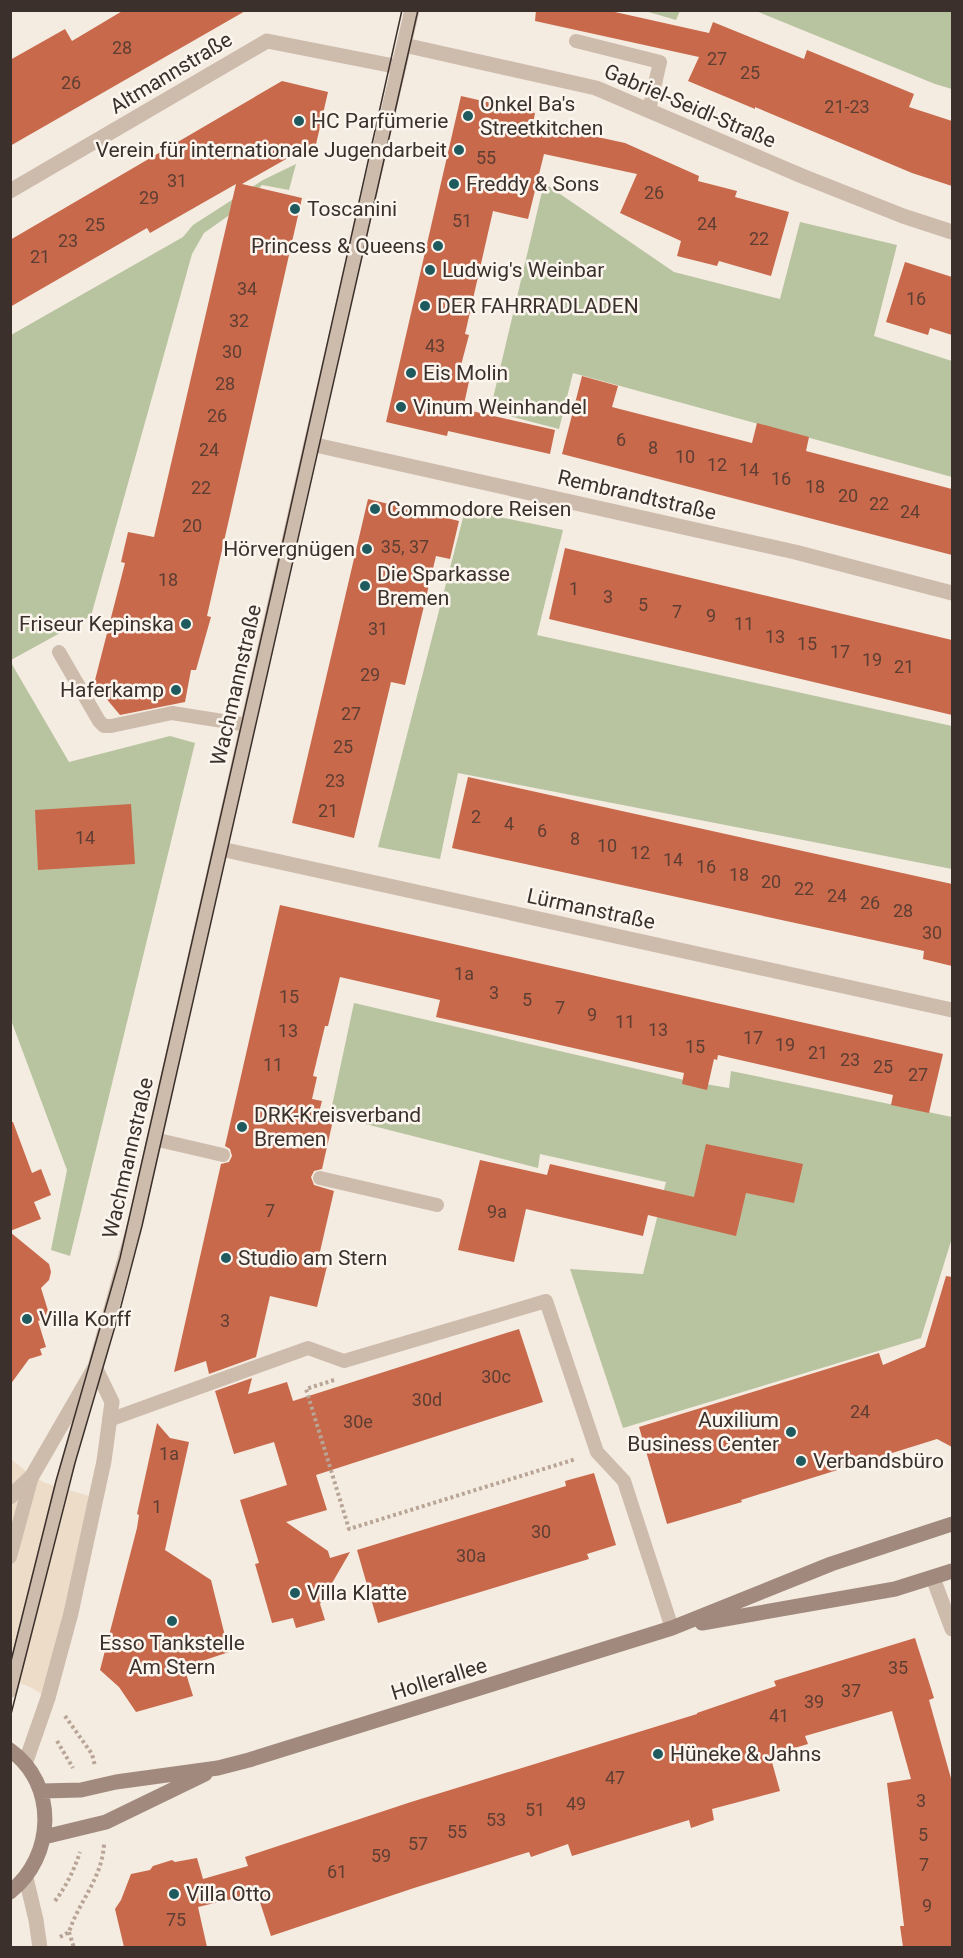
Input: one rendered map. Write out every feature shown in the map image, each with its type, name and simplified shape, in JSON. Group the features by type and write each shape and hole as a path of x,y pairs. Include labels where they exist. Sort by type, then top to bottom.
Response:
{"main road":[{"name":"Hollerallee","path":"44,1837 106,1822 218,1768 672,1628 831,1564 952,1524"},
{"name":"Hollerallee","path":"672,1628 895,1589 952,1571"},
{"path":"10,1750 25,1764 42,1791 46,1811 44,1837 35,1863 26,1878 10,1892"},
{"name":"Hollerallee","path":"42,1791 81,1790 116,1782 218,1768"}],"street":[{"name":"Wachmannstraße","path":"32,1476 95,1367 135,1224 311,444 412,10"},
{"name":"Altmannstraße","path":"10,191 267,41 399,67"},
{"name":"Gabriel-Seidl-Straße","path":"404,45 596,88 832,188 903,216 952,232"},
{"name":"Rembrandtstraße","path":"311,444 795,552 952,593"},
{"name":"Lürmanstraße","path":"221,849 952,1010"},
{"path":"25,1764 40,1723 71,1613 104,1461 112,1401 95,1367"},
{"path":"10,1497 32,1476"},
{"path":"933,1578 952,1629"},
{"path":"26,1878 40,1947"}],"lane":[{"path":"576,41 660,62 649,110"},
{"path":"59,652 104,726 172,713 248,725"},
{"path":"154,1139 223,1155"},
{"path":"320,1178 437,1205"},
{"path":"109,1420 308,1348 344,1361 546,1301 597,1452 624,1481 672,1628"},
{"path":"10,1691 60,1490 95,1367"},
{"name":"Wachmannstraße","path":"10,1557 32,1476"}],"path":[{"path":"339,1379 306,1389 350,1529 597,1452"},
{"path":"40,1723 72,1765 81,1790"},
{"path":"36,1920 52,1906 70,1879 81,1849 84,1828"},
{"path":"69,1932 74,1947"}],"green space":[{"path":"645,11 680,11 676,20"},
{"path":"756,11 952,11 952,89 935,84"},
{"path":"296,164 289,190 262,185 245,204 204,233 192,254 91,616 11,660 11,335 183,237 193,225 263,180"},
{"path":"544,183 674,272 780,299 800,222 897,245 874,336 952,361 952,477 573,373 559,429 490,411"},
{"path":"465,510 563,530 537,635 952,726 952,869 458,773 440,859 378,847"},
{"path":"10,661 69,762 170,736 195,743 70,1256 51,1250 67,1170 11,1020"},
{"path":"354,1003 693,1082 729,1088 731,1071 952,1117 952,1238 921,1338 623,1428 570,1269 643,1274 666,1182 540,1154 538,1168 330,1115"}],"shaded area":[{"path":"10,1446 12,1460 32,1476 45,1483 96,1498 48,1698 11,1679"}],"building":[{"path":"124,10 247,10 10,146 10,60 65,29 72,41"},
{"path":"536,10 606,10 709,33 713,22 804,59 807,50 914,94 909,107 952,121 952,186 912,173 688,81 699,57 535,21"},
{"path":"282,81 328,92 314,153 302,150 242,184 302,198 207,616 211,617 196,670 191,670 185,702 120,715 94,684 125,563 121,562 128,532 154,537 236,184 150,233 147,228 10,307 10,240"},
{"path":"461,96 535,113 533,123 625,143 699,176 698,181 737,191 735,197 789,212 771,276 719,261 717,266 677,256 681,241 620,213 637,174 544,154 528,219 493,211 465,334 469,335 460,369 471,372 463,409 555,430 550,454 448,431 447,436 386,422"},
{"path":"905,262 952,277 952,335 930,328 928,335 886,322"},
{"path":"582,376 618,386 612,407 752,443 757,423 809,437 806,451 952,489 952,555 562,454"},
{"path":"368,499 459,521 450,559 436,556 405,685 391,682 354,838 292,823"},
{"path":"565,548 952,640 952,715 549,619"},
{"path":"468,777 952,884 952,966 923,959 924,951 452,848"},
{"path":"131,804 135,864 38,870 35,810"},
{"path":"280,905 943,1054 929,1113 891,1105 893,1095 718,1055 717,1060 714,1059 707,1090 682,1084 684,1073 436,1017 440,1000 340,977 313,1076 317,1077 312,1099 322,1101 319,1112 334,1116 322,1169 314,1171 311,1177 314,1185 334,1191 319,1256 329,1258 317,1307 270,1296 256,1357 209,1374 206,1361 174,1372 221,1164 229,1162 232,1156 230,1149 225,1146"},
{"path":"10,1122 13,1122 32,1173 41,1169 51,1195 34,1202 41,1219 10,1231"},
{"path":"706,1144 803,1164 794,1203 746,1193 736,1236 648,1215 643,1236 526,1209 514,1262 458,1250 480,1160 547,1175 550,1164 694,1197"},
{"name":"Villa Korff","path":"10,1232 49,1264 51,1272 49,1280 41,1288 50,1317 38,1321 46,1347 40,1349 42,1355 29,1359 10,1385"},
{"path":"946,1276 952,1277 952,1447 937,1439 667,1524 639,1427 879,1353 883,1365 925,1347"},
{"path":"519,1329 543,1402 316,1475 327,1510 286,1522 328,1551 330,1558 350,1552 320,1604 325,1620 296,1628 293,1618 272,1623 255,1564 259,1563 240,1500 287,1485 274,1442 234,1454 215,1391 252,1378 248,1394 287,1382 293,1401"},
{"path":"157,1423 170,1438 189,1442 165,1550 211,1580 229,1652 184,1667 193,1696 136,1712 119,1687 100,1670 137,1528 139,1515 137,1514"},
{"path":"594,1473 616,1545 587,1554 589,1559 378,1623 357,1550 566,1486 565,1481"},
{"path":"915,1638 934,1698 929,1700 952,1782 952,1947 903,1947 900,1926 904,1926 887,1783 911,1779 892,1711 805,1736 808,1744 770,1755 780,1791 712,1809 714,1820 691,1828 689,1820 572,1856 568,1844 531,1857 529,1852 271,1936 257,1893 198,1907 207,1947 124,1947 115,1909 131,1874 150,1870 153,1866 172,1860 175,1862 197,1858 203,1879 248,1866 245,1857 411,1802 697,1714 776,1686 774,1681"}],"tram line":[{"path":"10,1665 56,1481 120,1258 402,10"},
{"path":"10,1718 75,1463 142,1226 418,10"}],"place":[{"name":"Onkel Ba's Streetkitchen","path":"468,116"},
{"name":"HC Parfümerie","path":"299,121"},
{"name":"Verein für internationale Jugendarbeit","path":"459,150"},
{"name":"Freddy & Sons","path":"454,184"},
{"name":"Toscanini","path":"295,209"},
{"name":"Princess & Queens","path":"438,246"},
{"name":"Ludwig's Weinbar","path":"430,270"},
{"name":"DER FAHRRADLADEN","path":"425,306"},
{"name":"Eis Molin","path":"411,373"},
{"name":"Vinum Weinhandel","path":"401,407"},
{"name":"Commodore Reisen","path":"375,509"},
{"name":"Hörvergnügen","path":"367,549"},
{"name":"Die Sparkasse Bremen","path":"365,586"},
{"name":"Friseur Kepinska","path":"186,624"},
{"name":"Haferkamp","path":"176,690"},
{"name":"DRK-Kreisverband Bremen","path":"242,1127"},
{"name":"Studio am Stern","path":"226,1258"},
{"name":"Villa Korff","path":"27,1319"},
{"name":"Auxilium Business Center","path":"791,1432"},
{"name":"Verbandsbüro","path":"801,1461"},
{"name":"Villa Klatte","path":"295,1593"},
{"name":"Esso Tankstelle Am Stern","path":"172,1621"},
{"name":"Hüneke & Jahns","path":"658,1754"},
{"name":"Villa Otto","path":"174,1894"}]}
